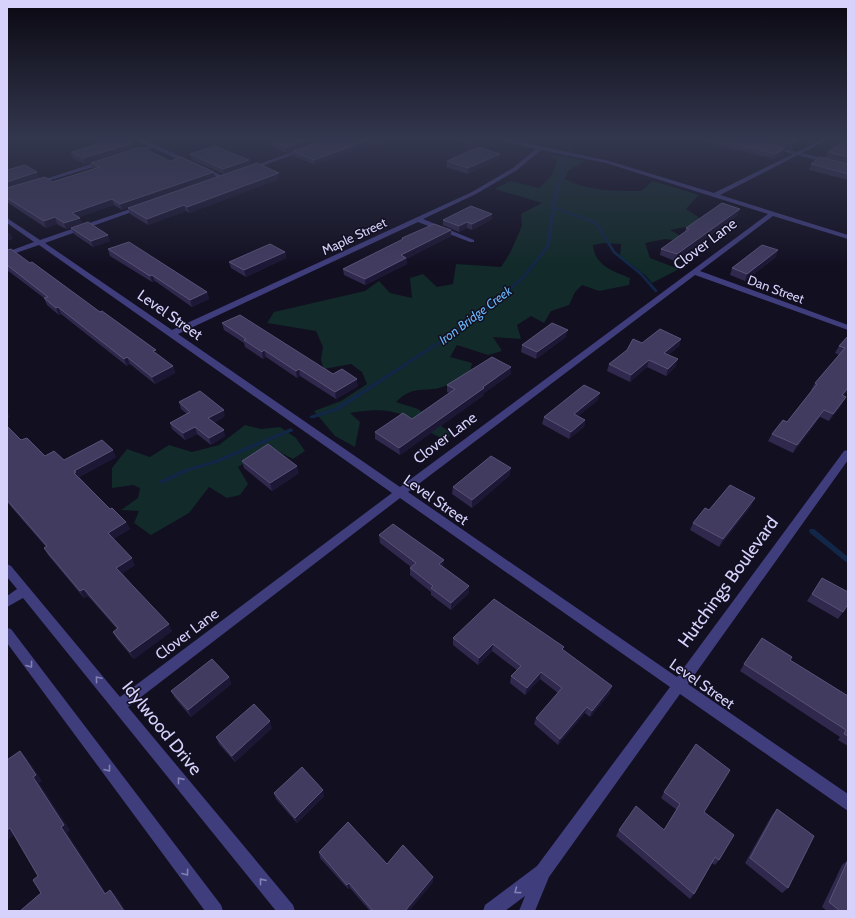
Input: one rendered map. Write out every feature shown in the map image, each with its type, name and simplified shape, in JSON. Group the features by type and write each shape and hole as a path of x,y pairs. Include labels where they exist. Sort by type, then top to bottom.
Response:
{"street":[{"path":"29,185 39,182"},
{"name":"Maple Street","path":"171,334 474,193 493,182"},
{"path":"673,182 848,237"},
{"path":"716,195 741,182"},
{"path":"7,254 150,204"},
{"name":"Clover Lane","path":"120,706 399,493 773,213"},
{"path":"417,219 472,242"},
{"name":"Level Street","path":"7,220 848,803"},
{"name":"Dan Street","path":"695,272 848,328"},
{"name":"Hutchings Boulevard","path":"527,911 543,872 848,453"},
{"name":"Idylwood Drive","path":"7,569 287,911"},
{"path":"7,602 24,591"},
{"path":"7,634 215,911"},
{"name":"Hutchings Boulevard","path":"491,911 543,872"}],"green space":[{"path":"508,182 539,188 545,182 571,182 592,188 641,191 652,182 656,182 699,195 686,209 715,228 685,227 670,230 681,236 681,241 665,239 645,243 650,258 679,269 652,283 645,275 620,256 621,244 604,243 593,245 594,252 601,263 611,270 630,278 629,285 599,291 582,285 575,292 569,305 551,311 544,323 531,316 517,325 521,339 493,337 502,351 488,355 457,345 450,357 472,363 470,372 442,387 408,393 396,402 418,409 448,431 450,436 445,439 435,435 405,416 398,413 378,410 350,413 360,422 355,447 335,436 314,411 341,401 367,384 362,372 351,364 324,369 321,360 323,347 316,331 267,323 274,312 365,291 379,281 390,293 412,298 410,278 423,274 437,287 453,284 456,264 501,267 510,253 522,226 521,214 542,203 495,189"},
{"path":"245,425 261,429 280,427 296,438 305,451 293,459 271,448 238,467 248,484 240,495 227,498 209,487 189,513 151,535 134,523 139,511 121,510 138,498 140,488 133,485 112,488 112,468 127,449 150,457 169,445 192,452 219,445"}],"building":[{"path":"28,182 185,182 120,204 112,199 72,213 80,218 64,223 55,217 44,221 7,198 7,188"},
{"path":"203,182 255,182 187,207 184,205 147,219 128,208"},
{"path":"722,203 740,209 677,254 661,249 689,229 686,228"},
{"path":"471,206 492,214 472,224 467,222 459,226 443,220"},
{"path":"88,222 108,235 91,241 71,228"},
{"path":"434,224 451,230 401,255 406,258 365,279 343,269 403,239 402,238"},
{"path":"129,242 207,292 190,300 108,249"},
{"path":"270,244 285,252 244,270 229,262"},
{"path":"762,245 778,250 747,274 732,268"},
{"path":"11,249 30,263 32,262 100,312 102,311 156,350 153,351 173,366 152,377 127,357 124,359 58,307 56,308 44,298 48,297 7,265 7,250"},
{"path":"240,315 333,374 342,369 357,379 335,392 299,369 296,371 264,350 262,352 222,323"},
{"path":"552,323 568,330 537,352 522,345"},
{"path":"660,329 681,339 664,353 678,359 668,369 649,360 631,375 609,364 627,350 633,339 642,343"},
{"path":"848,336 848,388 842,395 846,397 833,414 824,410 797,445 772,434 783,420 787,422 817,384 815,383 845,348 839,346"},
{"path":"492,357 511,367 399,448 375,432 403,413 412,419 455,389 447,385"},
{"path":"584,385 600,393 574,414 585,420 571,432 544,417"},
{"path":"200,391 224,410 208,418 224,430 209,438 195,427 183,433 170,423 190,412 179,402"},
{"path":"7,426 21,440 27,438 45,456 54,451 64,460 102,440 113,450 74,471 76,472 74,473 110,509 112,508 126,522 108,533 132,558 116,568 169,624 130,652 113,632 118,628 84,589 80,591 44,548 47,546 7,500"},
{"path":"268,444 297,466 270,483 242,461"},
{"path":"491,456 511,468 472,500 453,487"},
{"path":"730,485 755,498 723,539 693,523 705,508 709,510"},
{"path":"393,524 444,560 439,564 469,586 451,603 431,588 433,586 410,568 416,563 379,535"},
{"path":"822,578 848,592 848,604 843,612 812,594"},
{"path":"494,599 564,647 562,649 612,686 592,711 587,707 560,739 536,718 562,688 541,672 527,688 511,676 521,666 493,644 479,658 453,638"},
{"path":"762,638 792,657 790,660 848,696 848,736 844,734 846,730 744,664"},
{"path":"212,659 229,677 188,710 171,691"},
{"path":"254,704 270,721 232,756 216,737"},
{"path":"696,744 730,770 704,812 734,835 719,860 715,857 694,894 619,830 636,806 664,830 680,804 664,792"},
{"path":"20,751 36,775 33,777 64,825 61,827 105,894 110,890 124,911 20,911 41,893 33,880 38,876 10,828 7,830 7,760"},
{"path":"302,767 323,790 295,818 274,793"},
{"path":"777,809 814,836 788,888 750,858"},
{"path":"348,822 387,864 403,845 433,877 405,911 373,911 349,883 347,885 319,852"},
{"path":"848,860 848,911 840,911 829,902"}],"waterway":[{"name":"Iron Bridge Creek","path":"312,417 337,409 443,340 522,279 548,246 555,199 560,182"},
{"path":"554,208 596,223 614,252 641,274 656,291"},
{"name":"Iron Bridge Creek","path":"162,482 187,470 215,462 291,430"},
{"path":"812,531 848,560"}]}
